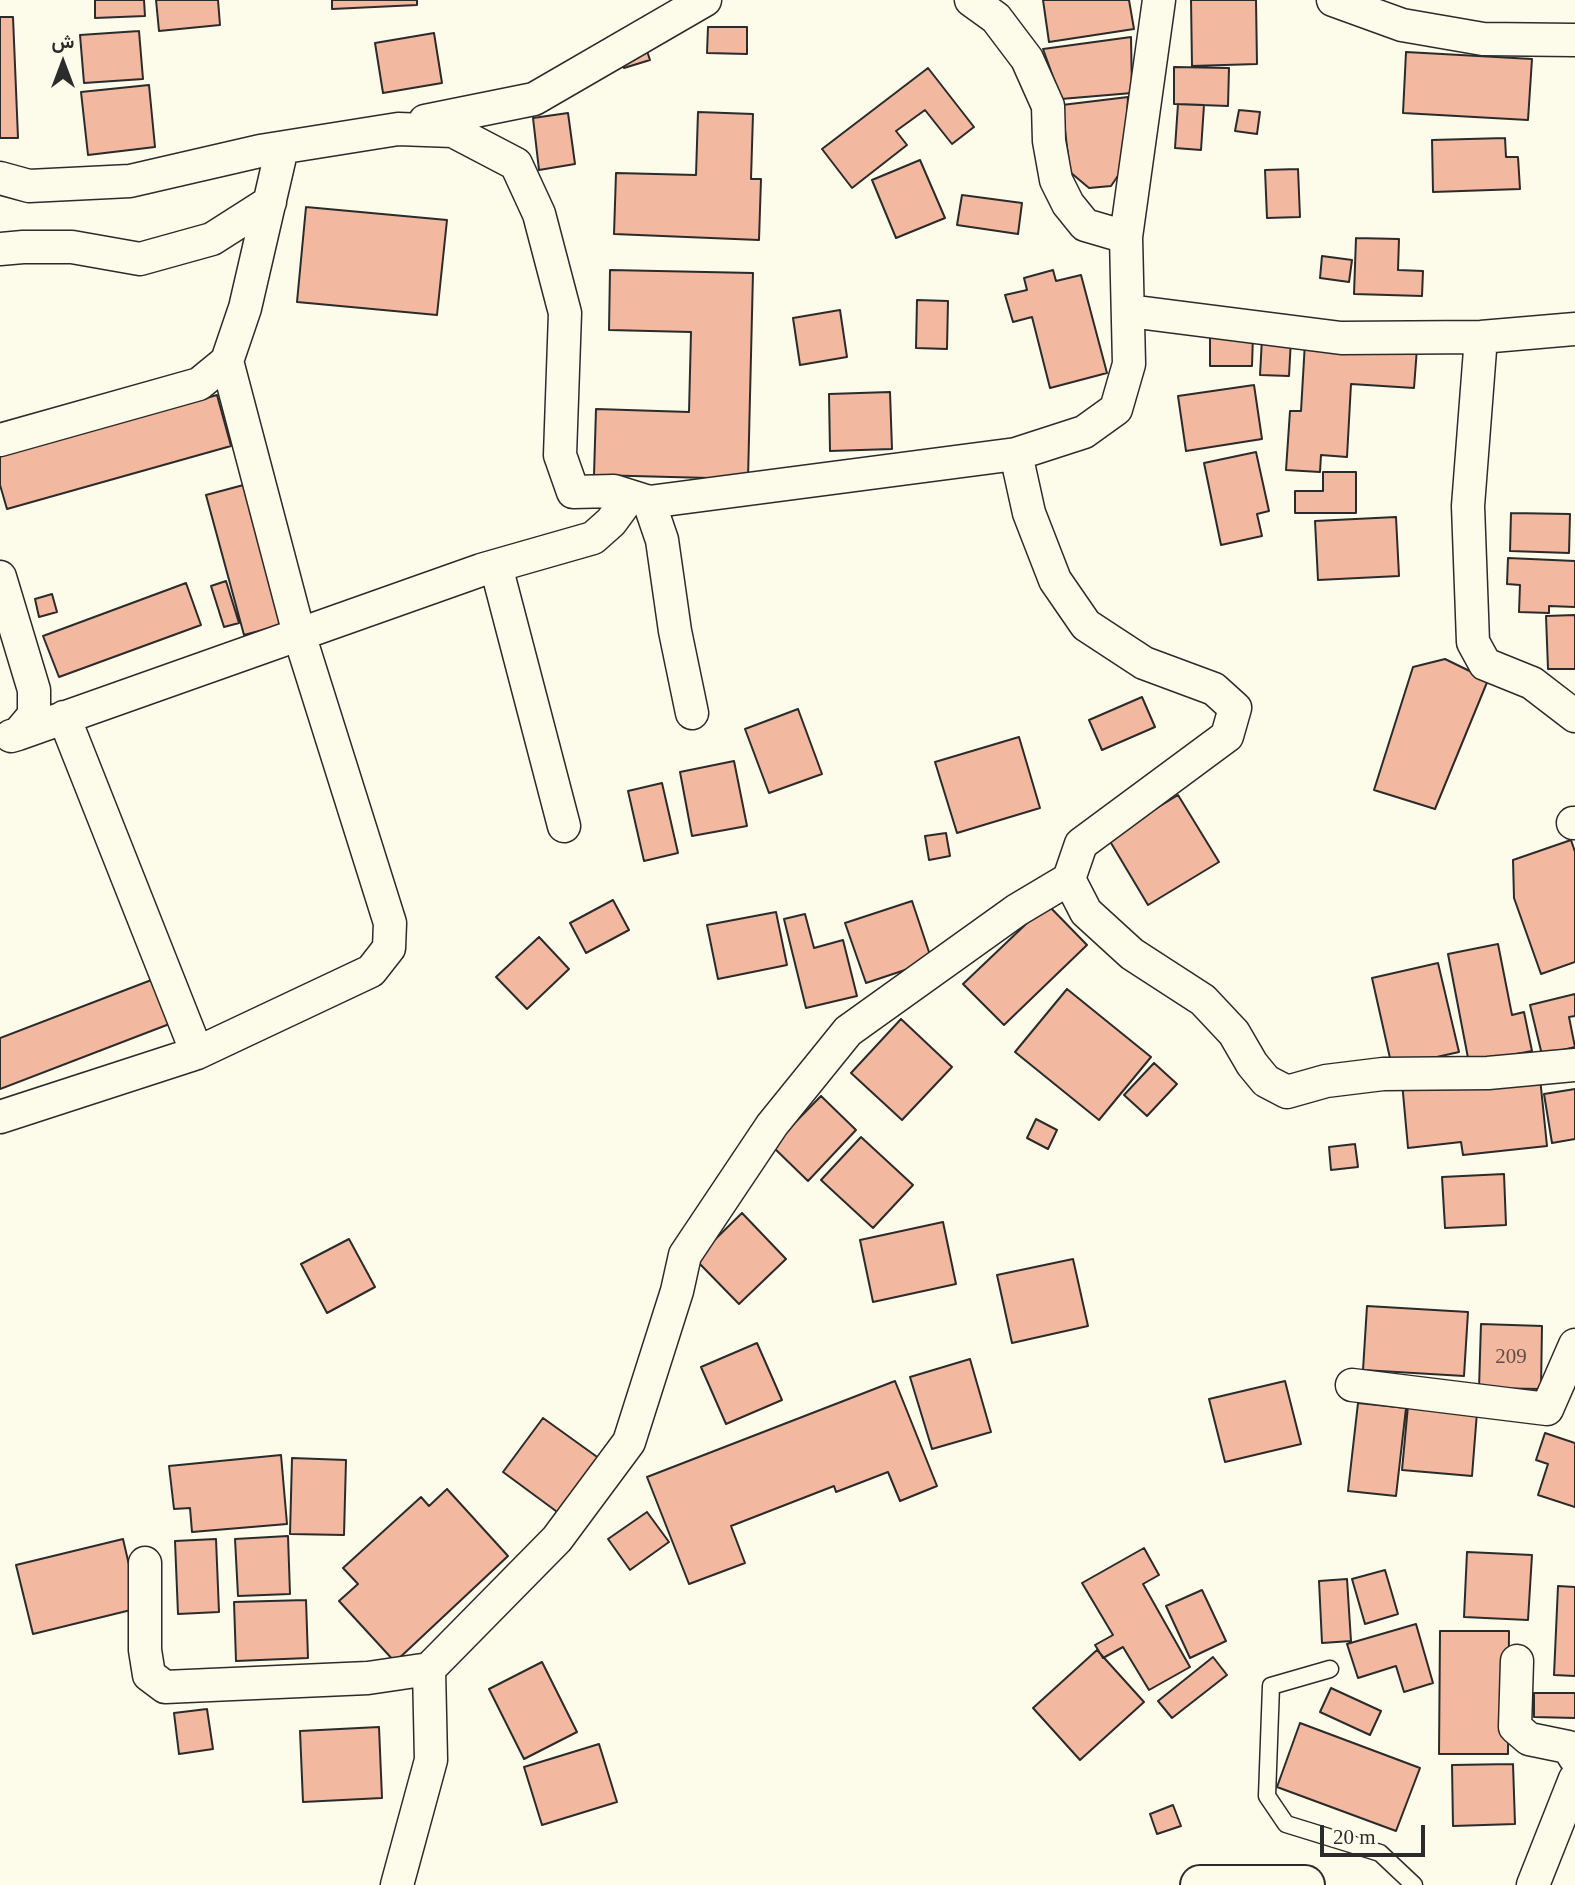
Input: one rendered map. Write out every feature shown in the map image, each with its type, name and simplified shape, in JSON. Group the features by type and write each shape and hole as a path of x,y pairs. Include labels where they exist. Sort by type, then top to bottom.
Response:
{"main road":[{"path":"1199,1885 1305,1885"}],"street":[{"path":"341,138 534,99 705,0"},
{"path":"971,0 996,18 1027,59 1048,106 1049,141 1056,180 1068,204 1085,225 1126,237"},
{"path":"0,178 29,186 130,181 282,148 398,129 453,131 516,164 539,214 565,313 560,455 573,492 614,491 639,499 1016,454 1084,432 1116,409 1129,364 1126,237 1159,0"},
{"path":"1333,0 1402,25 1483,39 1575,40"},
{"path":"0,440 199,384 227,360 245,308 282,148"},
{"path":"0,249 72,247 140,259 212,239 270,202"},
{"path":"1129,311 1341,338 1481,337 1575,328"},
{"path":"1481,337 1468,506 1473,642 1485,664 1532,683 1575,716"},
{"path":"0,1117 197,1053 371,971 389,948 390,923 299,634 227,360"},
{"path":"145,1563 145,1650 149,1675 165,1687 368,1678 429,1669 556,1539 629,1441 677,1291 685,1255 772,1125 839,1041 848,1031 1017,910 1069,879 1081,844 1227,737 1235,708 1214,689 1144,663 1086,625 1055,580 1029,513 1016,454"},
{"path":"9,737 496,566 593,538 639,499"},
{"path":"639,499 662,540 675,631 692,713"},
{"path":"496,566 564,825"},
{"path":"0,577 34,690 34,715 9,737"},
{"path":"64,717 197,1053"},
{"path":"1069,879 1086,912 1132,954 1203,1000 1234,1033 1252,1064 1266,1081 1287,1092 1326,1081 1383,1074 1488,1073 1575,1065"},
{"path":"1352,1385 1547,1409 1575,1345"},
{"path":"1517,1661 1515,1727 1529,1740 1568,1747 1575,1758"},
{"path":"397,1885 431,1760 429,1669"},
{"path":"1533,1885 1575,1780"}],"lane":[{"path":"1330,1669 1271,1686 1267,1796 1286,1824 1380,1853 1414,1885"}],"building":[{"path":"95,0 144,0 145,16 95,18"},
{"path":"156,0 218,0 220,25 159,31"},
{"path":"332,0 417,0 417,5 332,9"},
{"path":"1043,0 1129,0 1134,29 1049,42"},
{"path":"1191,0 1256,0 1257,64 1192,66"},
{"path":"0,17 13,17 18,138 0,138"},
{"path":"708,27 747,27 747,54 707,53"},
{"path":"139,31 143,79 84,83 80,35"},
{"path":"434,33 442,83 383,93 375,43"},
{"path":"1131,37 1132,93 1061,99 1043,49"},
{"path":"644,42 650,60 624,68 618,50"},
{"path":"1406,52 1532,59 1528,120 1403,113"},
{"path":"1174,67 1229,68 1228,106 1174,104"},
{"path":"928,68 974,127 952,144 925,110 896,131 907,145 852,188 822,149"},
{"path":"149,85 155,147 88,155 81,92"},
{"path":"1128,97 1124,167 1111,186 1089,188 1070,172 1062,105"},
{"path":"1178,104 1204,105 1201,150 1175,148"},
{"path":"1239,110 1260,112 1257,134 1235,131"},
{"path":"698,112 753,114 751,179 761,179 759,240 614,234 616,173 696,175"},
{"path":"568,113 575,164 539,170 533,118"},
{"path":"1505,138 1506,157 1518,157 1520,189 1433,192 1432,140"},
{"path":"920,160 945,218 896,238 872,180"},
{"path":"1298,169 1300,217 1267,218 1265,170"},
{"path":"962,195 1022,203 1018,234 957,225"},
{"path":"306,207 447,220 437,315 297,302"},
{"path":"1356,238 1399,239 1398,270 1423,271 1422,296 1354,294"},
{"path":"1322,256 1352,260 1349,282 1320,278"},
{"path":"610,270 753,273 748,479 594,475 596,409 689,412 691,332 609,330"},
{"path":"1053,270 1056,281 1081,275 1107,373 1050,388 1032,317 1013,322 1005,295 1027,290 1024,278"},
{"path":"917,300 948,301 947,349 916,348"},
{"path":"840,310 847,357 800,365 793,318"},
{"path":"1210,334 1253,335 1252,366 1210,366"},
{"path":"1262,338 1291,339 1289,376 1260,375"},
{"path":"1305,342 1417,348 1414,388 1351,384 1347,457 1321,455 1320,472 1286,470 1290,411 1301,411"},
{"path":"1254,385 1262,439 1186,451 1178,396"},
{"path":"890,392 892,449 830,451 829,394"},
{"path":"217,395 231,446 7,509 0,485 0,456"},
{"path":"1256,452 1269,511 1257,514 1262,536 1221,545 1204,463"},
{"path":"1323,472 1356,472 1356,513 1295,513 1295,491 1323,491"},
{"path":"251,483 289,623 244,635 206,495"},
{"path":"1511,513 1570,514 1569,553 1510,551"},
{"path":"1396,517 1399,576 1318,580 1315,521"},
{"path":"1508,558 1575,561 1575,607 1549,606 1549,613 1519,612 1520,585 1507,584"},
{"path":"226,581 239,623 224,627 211,586"},
{"path":"186,583 201,625 59,677 43,636"},
{"path":"52,594 57,612 39,617 35,599"},
{"path":"1575,615 1575,669 1548,669 1546,616"},
{"path":"1445,659 1488,680 1435,809 1374,790 1413,667"},
{"path":"1142,697 1155,727 1102,750 1089,720"},
{"path":"798,709 822,774 769,793 745,729"},
{"path":"1019,737 1040,808 957,833 935,762"},
{"path":"734,761 747,826 692,836 680,772"},
{"path":"662,783 678,853 644,861 628,791"},
{"path":"1178,795 1219,862 1148,905 1108,838"},
{"path":"946,833 950,856 929,860 925,836"},
{"path":"1571,840 1575,852 1575,962 1541,974 1514,898 1513,860"},
{"path":"613,900 629,930 586,953 570,923"},
{"path":"912,901 932,961 866,983 845,923"},
{"path":"1047,904 1087,945 1004,1025 963,984"},
{"path":"776,912 787,965 718,979 707,925"},
{"path":"805,914 814,948 843,940 857,996 806,1008 784,919"},
{"path":"539,937 569,969 527,1009 496,977"},
{"path":"1498,944 1512,1015 1524,1012 1532,1051 1469,1063 1448,954"},
{"path":"1438,963 1459,1052 1392,1067 1372,978"},
{"path":"154,979 172,1023 0,1089 0,1038"},
{"path":"1067,989 1151,1057 1099,1120 1015,1052"},
{"path":"1575,994 1575,1016 1569,1017 1575,1047 1542,1055 1530,1005"},
{"path":"901,1019 952,1067 902,1120 851,1073"},
{"path":"1154,1063 1177,1084 1147,1116 1124,1095"},
{"path":"1539,1068 1547,1146 1463,1155 1461,1142 1408,1148 1402,1082"},
{"path":"1575,1089 1575,1139 1552,1143 1544,1094"},
{"path":"821,1096 856,1130 808,1181 772,1146"},
{"path":"1036,1119 1057,1130 1048,1149 1027,1138"},
{"path":"861,1137 913,1185 873,1228 821,1180"},
{"path":"1355,1144 1358,1167 1331,1170 1329,1147"},
{"path":"1504,1174 1506,1225 1445,1228 1442,1177"},
{"path":"742,1213 786,1259 739,1304 695,1259"},
{"path":"943,1222 956,1284 873,1302 860,1240"},
{"path":"349,1239 375,1287 327,1313 301,1264"},
{"path":"1073,1259 1088,1326 1012,1343 997,1275"},
{"path":"1367,1306 1468,1312 1464,1376 1363,1370"},
{"path":"1481,1324 1542,1326 1541,1389 1479,1388"},
{"path":"757,1343 782,1400 726,1424 701,1367"},
{"path":"970,1359 991,1432 932,1449 910,1377"},
{"path":"895,1381 937,1486 900,1501 888,1472 836,1492 834,1486 731,1526 745,1563 689,1584 647,1477"},
{"path":"1285,1381 1301,1444 1225,1462 1209,1399"},
{"path":"1358,1403 1406,1408 1396,1496 1348,1491"},
{"path":"1408,1406 1477,1412 1472,1476 1402,1470"},
{"path":"543,1418 600,1459 560,1514 503,1472"},
{"path":"1545,1433 1575,1443 1575,1507 1538,1495 1548,1464 1536,1460"},
{"path":"281,1455 287,1524 192,1532 190,1508 174,1509 169,1466"},
{"path":"292,1458 346,1460 344,1535 290,1534"},
{"path":"447,1489 508,1556 395,1662 339,1601 358,1584 343,1568 421,1497 429,1506"},
{"path":"647,1512 669,1542 630,1570 608,1539"},
{"path":"288,1536 290,1594 238,1596 235,1539"},
{"path":"123,1539 139,1608 33,1634 16,1565"},
{"path":"216,1539 219,1612 178,1614 175,1541"},
{"path":"1144,1548 1159,1575 1143,1584 1190,1667 1149,1690 1123,1647 1103,1658 1095,1645 1113,1635 1082,1583"},
{"path":"1467,1552 1532,1555 1528,1620 1464,1617"},
{"path":"1385,1570 1398,1614 1365,1624 1352,1579"},
{"path":"1347,1579 1351,1641 1322,1643 1319,1581"},
{"path":"1558,1586 1575,1587 1575,1676 1554,1675"},
{"path":"1202,1590 1226,1641 1190,1658 1166,1606"},
{"path":"306,1600 308,1658 236,1661 234,1602"},
{"path":"1416,1624 1433,1683 1404,1692 1396,1666 1358,1678 1347,1644"},
{"path":"1440,1631 1509,1631 1508,1754 1439,1754"},
{"path":"1097,1650 1144,1702 1080,1760 1033,1708"},
{"path":"1213,1657 1227,1675 1172,1718 1158,1701"},
{"path":"542,1662 577,1732 524,1759 489,1689"},
{"path":"1331,1688 1381,1711 1370,1735 1320,1712"},
{"path":"1534,1693 1575,1693 1575,1718 1534,1717"},
{"path":"207,1709 213,1749 179,1754 174,1713"},
{"path":"1300,1723 1420,1768 1396,1831 1277,1787"},
{"path":"379,1727 382,1798 303,1802 300,1731"},
{"path":"599,1744 617,1802 542,1825 524,1767"},
{"path":"1513,1764 1515,1824 1453,1826 1452,1765"},
{"path":"1173,1805 1181,1826 1157,1834 1150,1814"}]}
